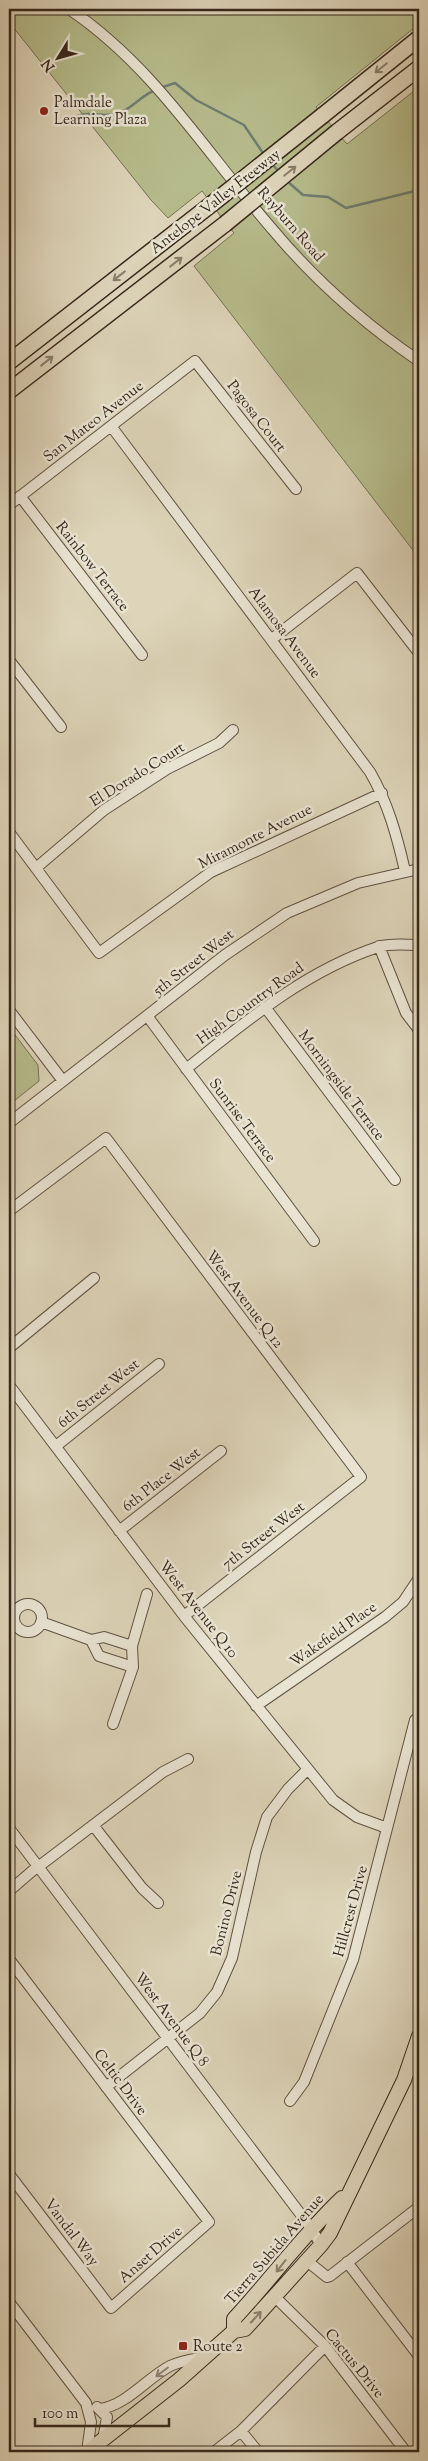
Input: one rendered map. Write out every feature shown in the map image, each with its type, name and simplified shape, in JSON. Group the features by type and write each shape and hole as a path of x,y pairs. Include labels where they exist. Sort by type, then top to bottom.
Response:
{"highway":[{"name":"Antelope Valley Freeway","path":"9,362 419,38"},
{"name":"Antelope Valley Freeway","path":"9,391 225,224 337,132 419,68"}],"main road":[{"name":"Tierra Subida Avenue","path":"87,2452 207,2356 234,2331 245,2330 321,2245 330,2233 404,2080 419,2036"},
{"name":"Tierra Subida Avenue","path":"234,2331 234,2320 266,2285 311,2228 348,2193"}],"street":[{"name":"Rayburn Road","path":"69,9 94,26 124,51 159,88 273,231 304,264 372,325 419,361"},
{"name":"San Mateo Avenue","path":"9,505 196,361"},
{"name":"Pagosa Court","path":"196,361 296,489"},
{"name":"Alamosa Avenue","path":"111,426 339,727 382,793 396,834 405,871"},
{"name":"Rainbow Terrace","path":"20,496 142,655"},
{"path":"272,639 357,573 419,653"},
{"path":"9,660 61,727"},
{"name":"El Dorado Court","path":"36,868 104,810 167,769 219,743 233,730"},
{"name":"Miramonte Avenue","path":"36,868 99,953 211,872 382,793"},
{"path":"9,832 36,868"},
{"name":"5th Street West","path":"9,1123 148,1017 225,955 287,913 358,883 419,869"},
{"name":"High Country Road","path":"186,1068 265,1007 322,970 379,946 419,945"},
{"path":"379,946 406,1013 419,1030"},
{"name":"Morningside Terrace","path":"265,1007 395,1180"},
{"path":"9,1010 63,1081"},
{"name":"Sunrise Terrace","path":"148,1017 314,1241"},
{"name":"West Avenue Q 12","path":"9,1211 106,1138 361,1477"},
{"path":"9,1348 94,1278"},
{"name":"6th Street West","path":"56,1446 159,1364"},
{"name":"West Avenue Q 10","path":"9,1385 184,1616 333,1800 357,1817 387,1828"},
{"name":"6th Place West","path":"120,1531 220,1451"},
{"name":"7th Street West","path":"184,1616 361,1477"},
{"name":"Wakefield Place","path":"256,1706 385,1617 403,1602 419,1578"},
{"path":"113,1724 133,1667 132,1646 147,1594"},
{"path":"32,1604 39,1610 41,1622 33,1631 25,1631 17,1627 12,1612 20,1606 32,1604"},
{"path":"41,1622 91,1640 104,1637 132,1646"},
{"path":"91,1640 99,1656 133,1667"},
{"name":"Hillcrest Drive","path":"290,2101 304,2082 353,1960 415,1720"},
{"path":"9,1891 163,1772 188,1759"},
{"name":"Bonino Drive","path":"106,2087 200,2014 217,1992 232,1958 256,1852 267,1817 288,1789 308,1769"},
{"path":"93,1825 142,1888 158,1903"},
{"name":"West Avenue Q 8","path":"9,1828 311,2228 321,2245"},
{"name":"Celtic Drive","path":"9,1959 209,2222"},
{"name":"Vandal Way","path":"9,2174 112,2308"},
{"path":"307,2261 327,2277 419,2207"},
{"name":"Anset Drive","path":"112,2308 209,2222"},
{"path":"347,2262 419,2356"},
{"name":"Cactus Drive","path":"275,2297 325,2346 406,2452"},
{"path":"11,2309 86,2403 91,2422 87,2452"},
{"path":"214,2452 241,2431 325,2346"},
{"path":"86,2403 100,2408 109,2407 170,2366 207,2356"},
{"path":"100,2408 107,2417 103,2440"},
{"path":"241,2431 258,2452"}],"green space":[{"path":"9,9 419,9 419,24 316,107 347,144 419,87 419,558 194,266 234,233 202,191 168,218 151,200 9,22"},
{"path":"9,1027 38,1065 39,1081 9,1105"}],"waterway":[{"path":"160,88 175,83 196,100 244,125 265,156"},
{"path":"65,122 81,115 112,115 119,113 155,90"},
{"path":"272,164 280,173"},
{"path":"287,181 303,195 328,197 346,208 419,190"}],"place":[{"name":"Palmdale Learning Plaza","path":"44,111"},
{"name":"Route 2","path":"183,2346"}]}
